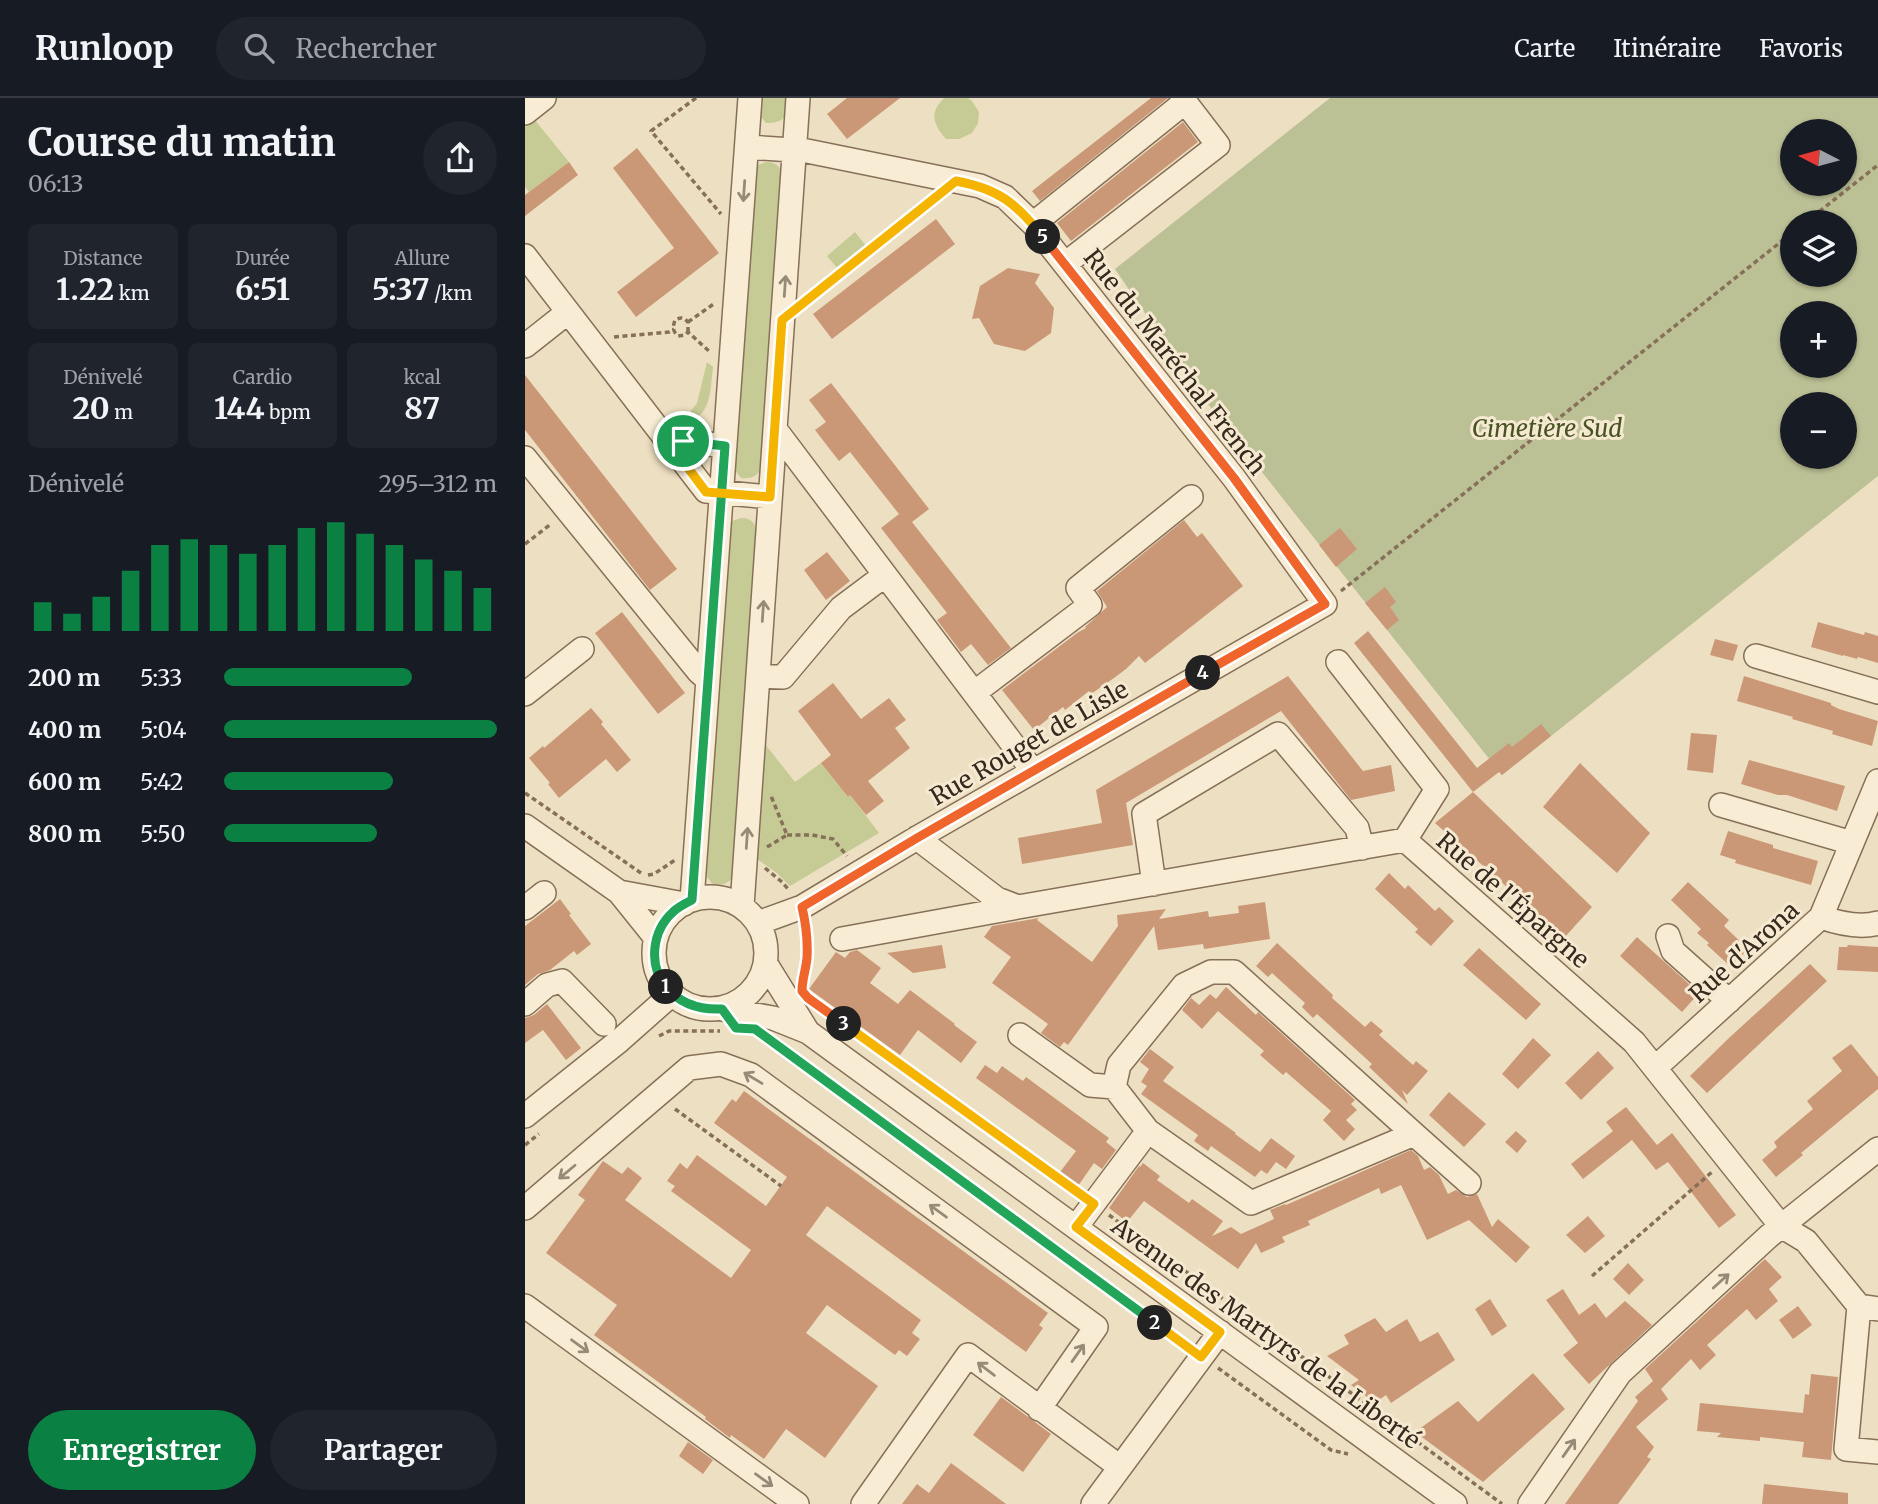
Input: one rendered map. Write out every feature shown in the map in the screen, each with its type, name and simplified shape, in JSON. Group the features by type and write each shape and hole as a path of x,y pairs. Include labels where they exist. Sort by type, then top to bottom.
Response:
{"street":[{"path":"688,902 696,848 750,98"},
{"path":"750,914 723,898 705,897 674,910 663,922 656,937 654,953 662,982 672,994 688,1005 707,1010 723,1019 750,994 766,964 765,939 750,914 746,855 797,106 819,98"},
{"path":"1033,224 1184,100 1218,145 1065,264"},
{"name":"Rue du Maréchal French","path":"747,148 794,150 980,186 1005,197 1033,224 1234,478 1325,604"},
{"path":"525,256 706,492 770,497"},
{"path":"525,346 568,312"},
{"path":"775,429 1033,771"},
{"path":"662,433 683,441 725,446"},
{"path":"525,458 708,680"},
{"path":"974,693 1090,605 1078,588 1191,497"},
{"path":"758,676 783,677 842,608 885,575"},
{"name":"Rue Rouget de Lisle","path":"750,914 802,907 1325,604"},
{"path":"525,694 582,649"},
{"path":"1756,656 1878,692"},
{"path":"1338,662 1437,789 1405,840"},
{"path":"1154,884 1143,814 1278,734 1357,828 1362,848"},
{"name":"Rue d'Arona","path":"1655,1068 1822,917 1878,781"},
{"path":"1721,805 1851,843"},
{"path":"525,826 619,892 656,937"},
{"path":"917,838 997,899 1018,907"},
{"name":"Rue de l'Épargne","path":"842,939 1405,840 1634,1042 1781,1226 1806,1241 1869,1308"},
{"path":"619,892 688,902"},
{"path":"525,908 544,893"},
{"path":"1822,917 1836,922 1871,925 1878,923"},
{"path":"1668,936 1673,951 1729,1001"},
{"name":"Avenue des Martyrs de la Liberté","path":"766,964 808,1032"},
{"path":"1114,1087 1119,1065 1184,985 1211,972 1234,972 1469,1183"},
{"path":"525,1004 547,985 562,981 604,1024"},
{"path":"525,1116 619,1041 672,994"},
{"name":"Avenue des Martyrs de la Liberté","path":"723,1019 773,1018 808,1032 1455,1504"},
{"path":"1020,1035 1090,1085 1114,1087 1148,1131 1251,1202 1414,1133"},
{"path":"525,1208 689,1068 721,1064 751,1075 1096,1327 1039,1409"},
{"path":"1076,1227 1148,1131"},
{"path":"1530,1504 1620,1373 1781,1226 1878,1149"},
{"path":"525,1306 797,1504"},
{"path":"1869,1308 1846,1449 1878,1452"},
{"path":"1093,1504 1220,1332"},
{"path":"863,1504 968,1355 1120,1467"}],"path":[{"path":"696,98 651,131 740,237"},
{"path":"1821,210 1878,165"},
{"path":"782,320 956,181"},
{"path":"1325,604 1780,243"},
{"path":"688,322 725,297 736,297"},
{"path":"688,322 681,317 675,320 674,329 678,336 688,332"},
{"path":"688,322 688,332 718,359"},
{"path":"594,345 604,338 669,332 674,329"},
{"path":"525,544 568,511"},
{"path":"525,793 647,876 686,855 686,846 696,848"},
{"path":"787,835 812,835 833,839 860,872"},
{"path":"746,855 782,882 802,907 807,929 807,960 802,991"},
{"path":"808,998 1502,1504"},
{"path":"650,1044 669,1031 713,1031 723,1019"},
{"path":"767,1037 1331,1450 1352,1455"},
{"path":"655,1098 781,1186"},
{"path":"525,1145 546,1128"},
{"path":"1592,1276 1727,1159"}],"green space":[{"path":"759,98 788,98 784,117 766,123 758,113"},
{"path":"944,98 968,98 972,101 979,112 978,123 972,133 959,139 946,139 942,134 934,118 939,103"},
{"name":"Cimetière Sud","path":"1330,98 1878,98 1878,476 1502,775 1200,394 1115,269"},
{"path":"534,119 569,162 529,192 525,187 525,127"},
{"path":"766,162 777,166 783,176 762,468 753,477 741,478 733,468 753,174 758,165"},
{"path":"855,232 866,246 838,269 827,256"},
{"path":"707,362 713,367 708,403 699,416 682,421 677,415 690,412 697,403"},
{"path":"741,518 752,521 758,531 735,875 725,883 713,885 705,874 727,530 732,521"},
{"path":"765,744 795,782 821,763 879,833 790,886 757,859"}],"building":[{"path":"847,98 900,98 847,139 827,114"},
{"path":"1151,98 1168,98 1040,201 1032,191"},
{"path":"1183,122 1198,142 1071,241 1057,223"},
{"path":"637,148 719,253 636,317 617,292 674,248 613,168"},
{"path":"569,162 578,175 525,216 525,195"},
{"path":"936,219 955,244 832,339 813,314"},
{"path":"1008,268 1040,274 1035,283 1054,308 1051,333 1025,351 994,344 979,318 972,319 980,286"},
{"path":"525,375 677,569 650,590 525,430"},
{"path":"831,383 929,509 912,522 1011,648 988,665 971,644 961,652 937,620 947,613 881,528 899,514 850,452 839,461 815,430 826,422 809,400"},
{"path":"1184,520 1197,537 1202,533 1243,586 1145,663 1139,656 1114,678 1091,694 1089,691 1065,710 1063,707 1034,730 1002,690 1086,628 1107,607 1097,591"},
{"path":"1340,528 1357,549 1336,567 1319,545"},
{"path":"827,552 850,581 826,600 804,570"},
{"path":"1385,587 1396,602 1390,607 1399,620 1387,630 1365,603"},
{"path":"622,612 685,693 658,714 595,633"},
{"path":"1818,622 1864,635 1865,632 1878,636 1878,663 1811,647"},
{"path":"1368,631 1477,768 1509,743 1512,747 1541,724 1551,736 1502,775 1499,772 1473,792 1354,643"},
{"path":"1715,639 1738,645 1733,661 1710,655"},
{"path":"1288,676 1363,771 1391,765 1395,791 1351,800 1281,711 1126,803 1133,845 1022,864 1018,838 1102,823 1096,790"},
{"path":"1744,676 1831,703 1839,709 1878,721 1872,746 1832,734 1833,731 1792,719 1793,717 1737,701"},
{"path":"833,683 861,719 889,698 906,720 895,728 910,748 868,781 884,801 866,815 821,763 831,755 798,711"},
{"path":"591,708 631,760 617,772 606,759 559,798 529,758"},
{"path":"1691,733 1717,735 1713,773 1687,770"},
{"path":"1749,760 1845,786 1837,811 1741,784"},
{"path":"1580,763 1650,833 1617,873 1543,807"},
{"path":"1473,792 1592,907 1564,938 1435,823"},
{"path":"1728,831 1818,861 1811,885 1735,863 1736,860 1720,855"},
{"path":"1389,873 1405,889 1408,885 1435,911 1439,907 1454,921 1431,946 1415,932 1418,929 1375,889"},
{"path":"1688,882 1729,920 1724,926 1748,949 1731,967 1707,945 1709,943 1697,933 1701,929 1671,900"},
{"path":"560,899 591,944 577,955 574,951 525,985 525,926"},
{"path":"1265,902 1270,939 1204,949 1203,944 1158,950 1154,926 1068,1045 1064,1042 1060,1047 1041,1033 1048,1024 992,983 1011,957 984,937 992,926 1039,918 1037,920 1092,962 1118,926 1117,915 1166,909 1159,919 1208,911 1209,917 1239,913 1238,906"},
{"path":"1637,937 1699,993 1682,1012 1620,956"},
{"path":"1277,943 1365,1027 1371,1021 1383,1031 1379,1035 1413,1065 1416,1061 1428,1071 1407,1095 1402,1090 1408,1104 1369,1067 1372,1064 1317,1014 1313,1018 1302,1007 1305,1003 1272,973 1268,977 1256,966"},
{"path":"942,945 946,968 913,973 887,953"},
{"path":"1839,947 1878,947 1878,972 1837,970"},
{"path":"1479,948 1541,1004 1526,1020 1463,965"},
{"path":"857,950 881,968 870,983 898,1004 910,990 977,1042 961,1063 918,1030 900,1055 809,989 836,952 845,958 850,952"},
{"path":"1810,964 1827,981 1707,1093 1690,1076"},
{"path":"1226,987 1256,1015 1258,1012 1355,1100 1351,1104 1357,1110 1346,1120 1355,1129 1344,1141 1323,1120 1331,1111 1286,1072 1283,1075 1260,1055 1264,1051 1218,1011 1202,1029 1182,1010 1191,998 1199,1005 1210,994 1216,999"},
{"path":"547,1004 581,1048 566,1060 543,1030 525,1043 525,1018 534,1015"},
{"path":"1533,1038 1551,1055 1518,1089 1502,1074"},
{"path":"1851,1044 1878,1077 1878,1089 1776,1177 1762,1160 1777,1147 1774,1142 1813,1109 1807,1101 1842,1071 1832,1058"},
{"path":"1150,1049 1174,1067 1163,1081 1260,1152 1271,1138 1295,1156 1286,1169 1276,1162 1267,1174 1261,1170 1255,1177 1211,1146 1208,1151 1194,1141 1198,1135 1141,1094 1147,1086 1141,1082 1149,1069 1140,1062"},
{"path":"1598,1051 1614,1068 1581,1100 1565,1083"},
{"path":"985,1065 997,1073 1002,1066 1023,1081 1026,1077 1109,1138 1106,1142 1116,1150 1102,1169 1094,1163 1078,1186 1060,1172 1076,1151 976,1078"},
{"path":"744,1091 1048,1313 1039,1325 1043,1328 1026,1352 827,1206 806,1235 921,1320 912,1333 920,1339 907,1356 899,1350 895,1355 827,1305 806,1333 878,1386 825,1458 786,1429 764,1459 731,1435 730,1438 705,1419 706,1417 594,1335 617,1305 546,1253 585,1200 578,1195 603,1161 622,1174 628,1167 642,1178 625,1200 731,1278 751,1250 671,1191 675,1186 667,1181 680,1163 687,1169 697,1155 766,1206 787,1177 714,1123 732,1099 736,1102"},
{"path":"1449,1092 1486,1124 1464,1147 1429,1115"},
{"path":"1626,1107 1657,1145 1672,1133 1736,1215 1719,1228 1668,1162 1656,1170 1632,1140 1583,1179 1571,1164 1613,1131 1606,1122"},
{"path":"1516,1131 1527,1141 1517,1153 1505,1142"},
{"path":"1411,1150 1418,1156 1424,1170 1430,1167 1439,1175 1448,1194 1456,1190 1467,1197 1477,1194 1492,1227 1498,1219 1530,1247 1516,1263 1469,1220 1427,1240 1401,1185 1381,1194 1379,1188 1308,1221 1310,1225 1282,1237 1285,1242 1261,1253 1256,1243 1238,1269 1144,1201 1127,1222 1109,1208 1143,1163 1160,1176 1157,1180 1189,1203 1192,1199 1223,1221 1212,1236 1231,1227 1241,1234 1274,1219 1270,1210"},
{"path":"1588,1216 1605,1236 1585,1253 1566,1235"},
{"path":"1765,1259 1782,1277 1769,1289 1778,1301 1756,1320 1747,1309 1707,1345 1716,1355 1700,1370 1691,1359 1661,1389 1668,1399 1636,1427 1654,1447 1647,1457 1651,1459 1618,1504 1565,1504 1638,1401 1635,1397 1653,1381 1645,1369"},
{"path":"1628,1263 1644,1280 1629,1295 1613,1279"},
{"path":"1563,1289 1579,1315 1595,1303 1606,1318 1625,1301 1652,1325 1589,1384 1563,1355 1578,1343 1546,1300"},
{"path":"1490,1299 1507,1326 1492,1336 1475,1309"},
{"path":"1798,1306 1812,1325 1793,1339 1779,1320"},
{"path":"1375,1318 1386,1332 1407,1319 1420,1342 1438,1332 1455,1360 1391,1403 1386,1395 1375,1403 1351,1385 1359,1380 1327,1356 1349,1344 1344,1335"},
{"path":"1533,1373 1565,1409 1483,1482 1415,1432 1458,1401 1478,1422"},
{"path":"1811,1374 1838,1377 1831,1460 1802,1457 1804,1442 1760,1437 1760,1441 1717,1437 1721,1433 1697,1431 1700,1403 1803,1413 1805,1394 1809,1395"},
{"path":"1001,1397 1051,1434 1023,1472 973,1435"},
{"path":"688,1442 713,1460 703,1474 679,1456"},
{"path":"951,1463 1006,1504 902,1504 917,1484 929,1493"},
{"path":"1764,1484 1848,1493 1848,1504 1762,1504"}],"route":[{"path":"683,441 662,433 706,492 721,493 770,497 782,320 956,181 980,186 1005,197 1033,224 1234,478 1325,604 802,907 807,929 807,960 802,991 808,998 1094,1204 1076,1227 1220,1332 1201,1357 755,1029 736,1028 722,1009 707,1010 688,1005 672,994 662,982 654,953 656,937 663,922 674,910 692,900 721,493 725,446 683,441"}]}
